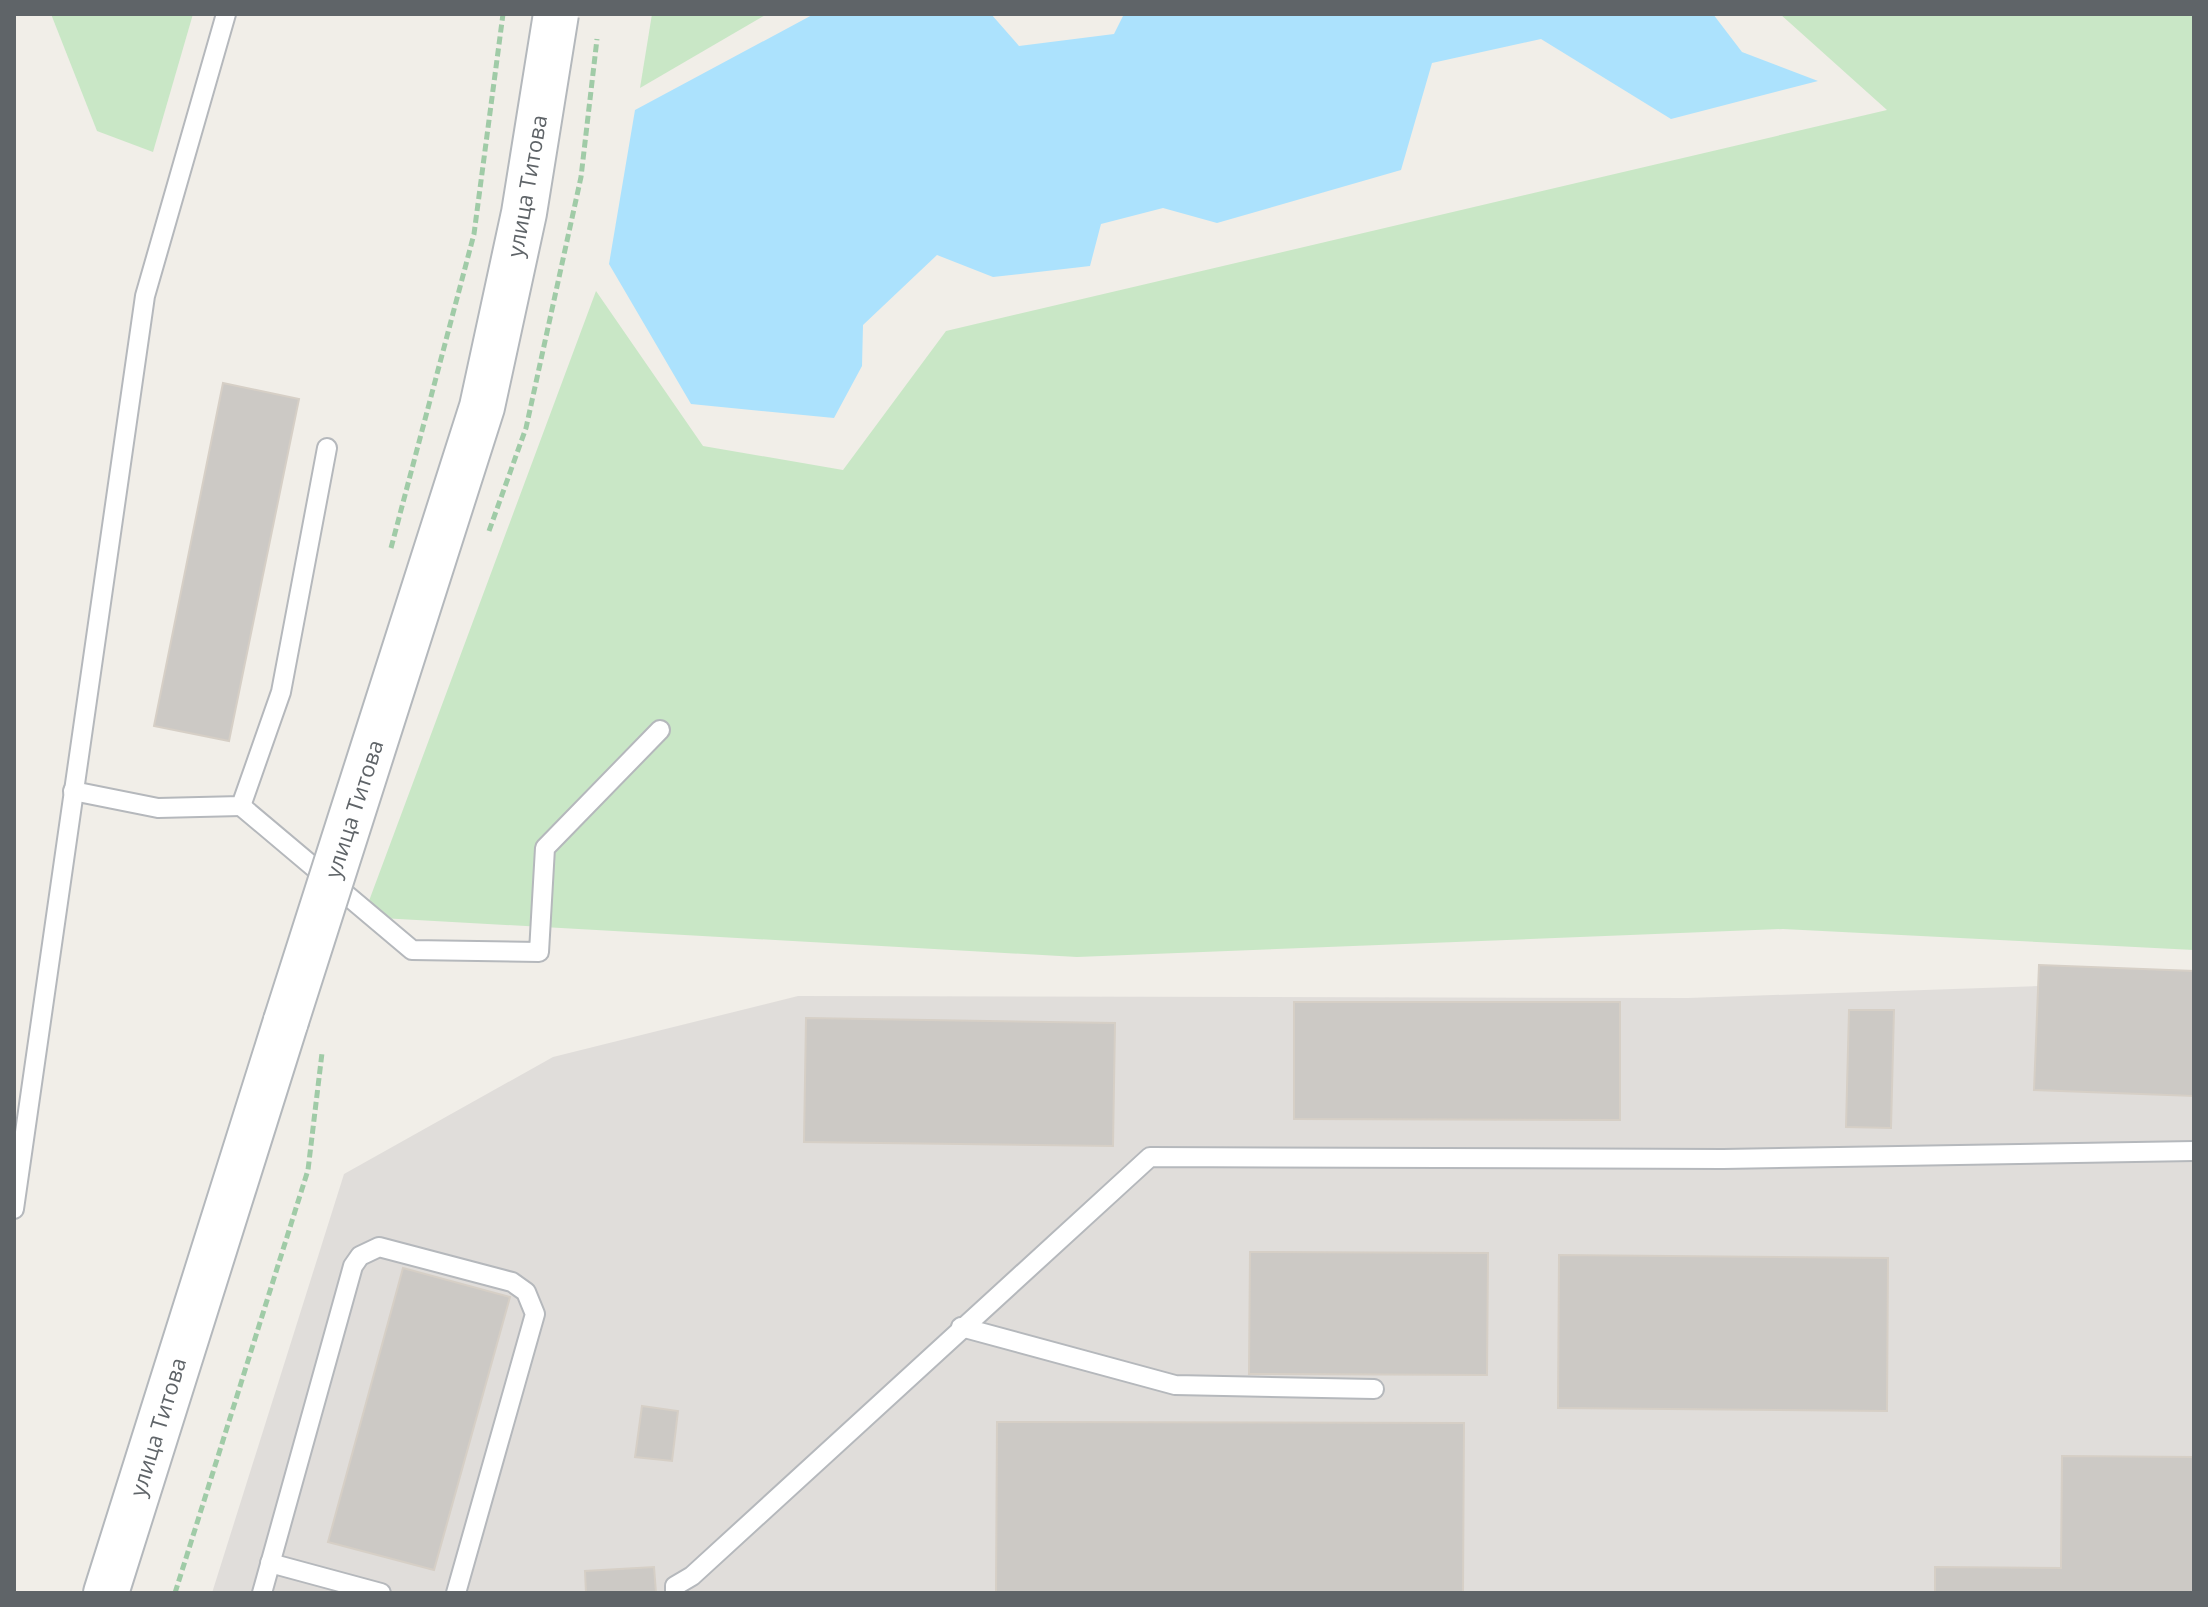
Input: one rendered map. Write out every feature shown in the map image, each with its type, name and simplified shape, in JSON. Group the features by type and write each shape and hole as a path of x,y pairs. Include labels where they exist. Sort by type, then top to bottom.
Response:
{"main road":[{"name":"улица Титова","path":"106,1593 482,407 524,213 556,14"}],"lane":[{"path":"14,1209 145,296 226,14"},
{"path":"241,806 281,692 327,448"},
{"path":"73,791 158,808 241,806 412,950 539,952 545,848 660,730"},
{"path":"675,1593 675,1586 692,1576 1150,1157 1723,1159 2194,1151"},
{"path":"262,1593 353,1266 360,1256 379,1247 512,1282 532,1301 535,1314 456,1593"},
{"path":"961,1327 1175,1385 1374,1389"},
{"path":"270,1563 381,1593"}],"path":[{"path":"388,558 474,234 503,14"},
{"path":"175,1593 308,1170 322,1047"}],"shaded area":[{"path":"2039,965 2194,971 2194,1593 212,1593 344,1174 553,1057 798,996 1688,998 2038,986"}],"green space":[{"path":"51,14 193,14 153,152 97,131"},
{"path":"652,14 767,14 640,88"},
{"path":"1780,14 2194,14 2194,950 1783,929 1077,957 363,917 596,291 703,446 843,470 946,331 1887,110"}],"water":[{"path":"814,14 991,14 1019,46 1114,34 1124,14 1713,14 1742,52 1818,81 1671,119 1541,39 1432,63 1401,170 1217,223 1163,208 1101,224 1090,266 993,277 937,255 863,325 862,366 834,418 691,404 609,264 635,110"}],"building":[{"path":"223,383 299,399 229,741 154,726"},
{"path":"2039,965 2194,971 2194,1096 2034,1090"},
{"path":"1294,1002 1620,1002 1620,1120 1294,1119"},
{"path":"1849,1010 1894,1010 1891,1128 1846,1127"},
{"path":"806,1018 1115,1023 1113,1146 804,1142"},
{"path":"1250,1252 1488,1253 1487,1375 1249,1374"},
{"path":"1559,1255 1888,1258 1887,1411 1558,1408"},
{"path":"403,1268 510,1297 434,1570 328,1542"},
{"path":"642,1406 678,1411 672,1461 635,1457"},
{"path":"997,1422 1464,1423 1463,1593 996,1593"},
{"path":"2062,1456 2194,1457 2194,1593 1935,1593 1935,1567 2061,1568"},
{"path":"654,1567 656,1593 586,1593 585,1571"}]}
